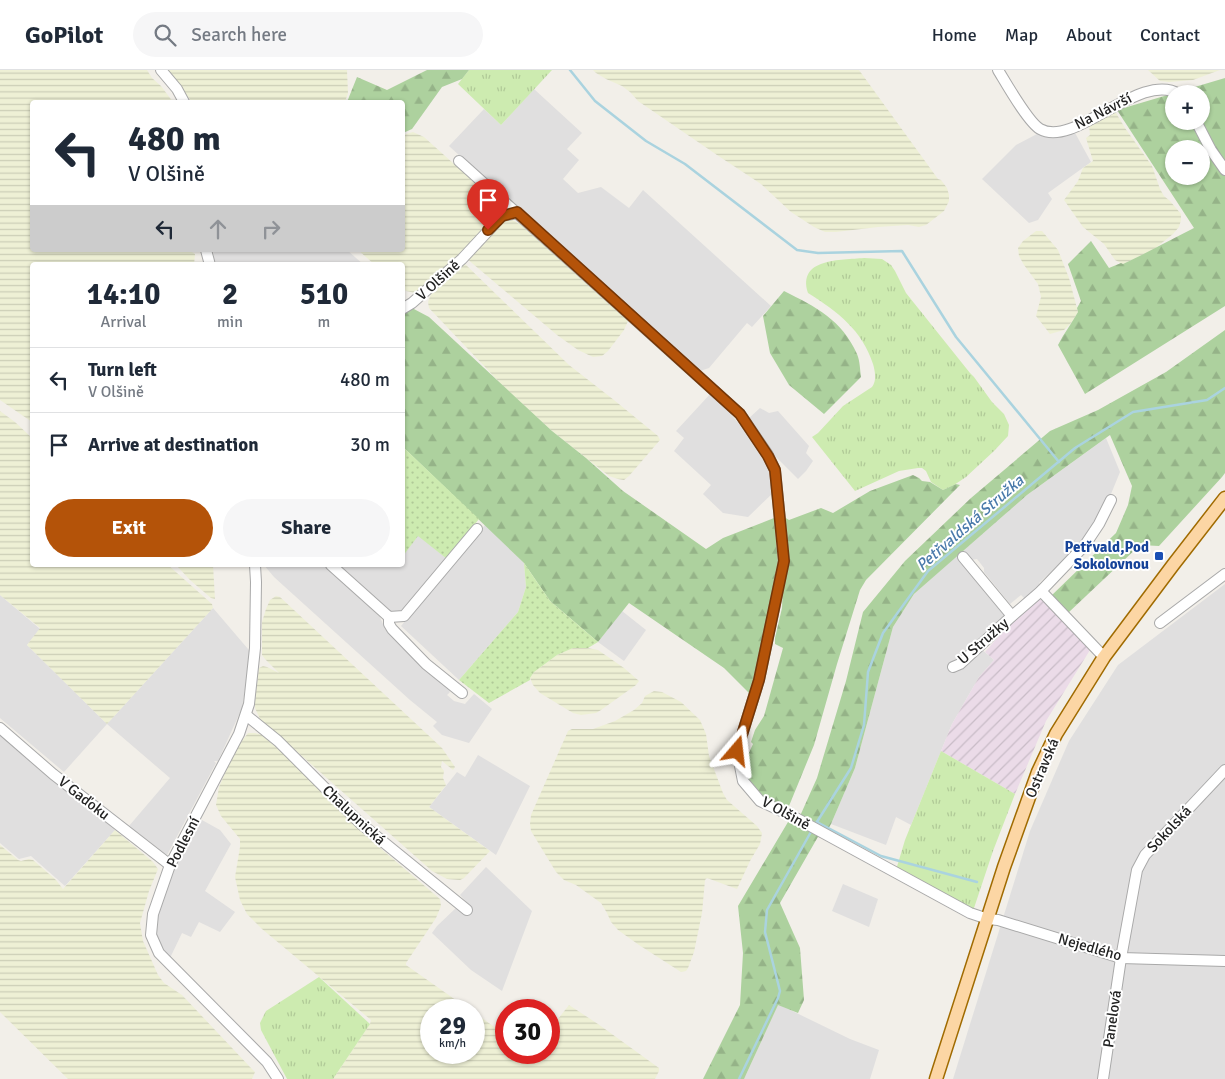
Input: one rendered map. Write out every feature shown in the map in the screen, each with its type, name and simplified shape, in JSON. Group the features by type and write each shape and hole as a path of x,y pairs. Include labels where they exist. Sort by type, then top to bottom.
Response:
{"main road":[{"name":"Ostravská","path":"936,1079 1004,867 1038,772 1056,734 1104,657 1225,498"}],"street":[{"path":"161,70 177,89 183,100"},
{"name":"Na Návrší","path":"998,70 1033,123 1040,129 1048,132 1069,129 1123,100 1146,91 1165,88"},
{"path":"1201,130 1211,150 1225,170"},
{"name":"V Olšině","path":"459,161 740,414 775,470 784,561 759,680 737,751 743,781 760,801 794,817 970,913 988,919"},
{"name":"V Olšině","path":"405,307 462,259 502,216 517,212"},
{"name":"U Stružky","path":"953,667 960,664 1042,591 1085,544 1099,524 1111,500"},
{"path":"333,567 389,617 404,616 476,529"},
{"name":"U Stružky","path":"963,557 1012,616"},
{"name":"Podlesní","path":"255,567 255,648 249,704 246,715 239,734 170,865 152,914 151,935 159,953 267,1062 278,1079"},
{"path":"1160,623 1225,574"},
{"path":"1042,591 1104,657"},
{"path":"389,617 389,624 392,630 426,664 462,693"},
{"name":"Chalupnická","path":"246,715 278,741 360,823 467,910"},
{"name":"V Gaďoku","path":"0,728 53,774 170,865"},
{"name":"Sokolská","path":"1121,958 1137,870 1145,855 1225,770"},
{"name":"Nejedlého","path":"988,919 998,920 1121,958 1225,961"},
{"name":"Panelová","path":"1104,1079 1121,958"}],"shaded area":[{"path":"534,89 582,133 567,149 579,160 563,179 578,193 601,187 629,208 643,190 771,306 752,327 747,323 709,368 700,371 623,305 449,146 484,109 501,125"},
{"path":"1074,131 1091,162 1048,193 1052,199 1038,220 1029,223 982,179 1016,145 1037,134 1044,137 1058,138"},
{"path":"213,252 349,252 361,262 216,262"},
{"path":"712,392 745,431 753,444 755,443 771,468 774,492 748,517 723,513 703,494 711,485 674,451 684,438 676,431"},
{"path":"760,408 769,413 778,411 809,446 806,453 813,461 798,479 771,452 748,419"},
{"path":"1106,438 1120,472 1111,494 1092,527 1082,542 1039,583 1041,586 1025,599 1021,595 1010,604 984,572 984,568 977,559 971,560 963,551 1027,495"},
{"path":"485,525 524,563 526,587 518,612 459,680 401,626"},
{"path":"418,535 447,559 402,613 393,613 342,567 405,567 405,553"},
{"path":"957,556 1006,612 1006,618 980,648 994,660 979,677 952,724 911,825 896,817 886,845 831,824 855,768 893,627 914,594"},
{"path":"266,567 326,567 380,617 385,629 432,674 444,682 450,692 447,695 454,701 465,704 474,694 492,709 469,743 442,735 433,726 437,722 410,700 274,577"},
{"path":"1225,584 1225,1079 953,1079 1030,831 1069,741 1118,665"},
{"path":"0,595 40,629 27,645 107,724 64,772 0,718"},
{"path":"1037,599 1049,602 1090,650 1046,721 1015,794 941,751 952,724 979,677 994,660 985,652 1013,620"},
{"path":"213,608 250,651 242,708 218,761 214,761 216,763 167,855 129,826 170,778 107,724"},
{"path":"622,611 646,630 624,661 598,642"},
{"path":"0,730 115,830 65,886 31,856 19,859 0,843"},
{"path":"478,755 530,786 496,855 429,807 457,772 465,777"},
{"path":"202,820 220,830 231,844 205,891 235,912 220,932 199,922 191,937 182,933 170,958 157,940 156,918 173,870"},
{"path":"486,867 532,911 502,991 471,970 432,933 457,907 463,913 471,907 460,895"},
{"path":"843,884 878,899 869,927 832,911"},
{"path":"778,1004 850,1039 879,1050 870,1079 744,1079"}],"green space":[{"path":"0,70 147,70 172,100 30,100 30,252 192,252 195,254 194,262 30,262 30,421 0,400"},
{"path":"167,70 347,70 348,93 346,100 190,100"},
{"path":"427,70 469,70 462,79 442,87 412,129 405,132 405,100 348,100 357,77 387,90"},
{"path":"469,70 552,70 501,125 458,84"},
{"path":"593,70 859,70 938,179 947,188 949,201 944,211 926,225 919,227 908,225 825,232 791,212 761,184 638,101 622,86 606,79"},
{"path":"1148,70 1220,70 1193,80 1169,82 1160,81"},
{"path":"1225,78 1225,306 1085,394 1058,345 1078,312 1077,308 1081,301 1068,264 1091,241 1109,268 1132,260 1194,228 1166,185 1210,185 1210,140 1165,140 1165,184 1117,110 1165,96 1165,130 1210,130 1210,85 1201,85"},
{"path":"1113,111 1152,166 1164,196 1181,214 1179,227 1173,234 1153,250 1123,264 1115,260 1104,244 1083,227 1064,200 1078,181 1083,168 1093,161 1086,138 1090,135 1089,125"},
{"path":"413,132 424,137 504,209 423,290 415,293 405,290 405,262 372,262 360,252 405,252 405,134"},
{"path":"511,219 521,225 628,321 624,330 602,356 593,357 578,350 557,335 466,258 501,221"},
{"path":"1036,231 1042,231 1058,250 1069,278 1078,312 1064,330 1050,334 1036,316 1041,297 1038,284 1019,256 1018,248 1023,241"},
{"path":"864,258 882,259 891,265 906,293 992,402 1004,414 1009,425 1008,436 994,451 966,477 943,490 931,482 926,471 918,468 899,471 855,491 812,437 843,406 872,387 875,382 875,376 868,352 856,332 839,315 808,293 806,282 809,273 823,263"},
{"path":"464,263 569,365 658,436 660,440 624,480 609,476 552,431 505,388 429,308 428,302 431,294"},
{"path":"784,291 817,309 836,323 851,342 858,357 861,377 824,414 789,385 770,353 763,316"},
{"path":"412,308 429,317 552,431 623,491 706,549 723,538 774,518 778,562 771,632 749,693 724,668 629,603 598,642 550,601 524,563 405,449 405,313"},
{"path":"1225,330 1225,473 1222,477 1159,546 1140,545 1068,613 1051,596 1116,533 1128,505 1132,486 1110,435 1027,495 914,594 893,627 855,768 831,824 827,831 800,816 817,778 846,681 863,612 905,561 971,498 1050,431 1098,410 1166,372"},
{"path":"0,411 30,436 30,567 170,567 212,604 213,608 107,724 27,645 40,628 0,595"},
{"path":"405,449 479,519 447,559 418,536 405,553"},
{"path":"913,475 943,490 956,484 960,485 866,580 860,590 814,745 789,806 776,808 759,797 746,779 746,759 753,744 751,742 755,730 764,716 783,648 775,644 782,608 784,560 781,515 789,520 821,508 833,513 870,491"},
{"path":"524,563 550,601 598,642 588,648 573,648 557,655 534,672 530,680 489,703 459,680 518,612 526,587"},
{"path":"178,567 213,567 215,599 211,598"},
{"path":"276,596 280,597 442,748 455,767 453,770 442,761 441,767 444,771 443,778 446,785 429,807 490,851 464,878 460,880 447,879 432,871 260,719 255,708 259,668 267,667 279,673 262,655 262,622 270,600"},
{"path":"582,647 598,650 639,681 596,713 581,715 573,713 540,693 530,678 534,672 557,655 573,648"},
{"path":"654,691 662,692 681,702 700,720 706,734 709,756 723,793 727,800 757,826 762,833 760,844 737,889 707,878 705,880 702,913 694,952 688,968 686,971 681,972 618,930 611,922 601,903 576,885 564,880 556,872 531,831 530,824 531,815 568,731 572,729 593,729 615,721 634,710 642,703 645,696"},
{"path":"248,733 262,735 287,757 366,836 440,899 441,906 436,918 406,965 454,999 420,999 420,1064 485,1064 485,1020 495,1028 495,1064 560,1064 560,1016 569,1005 659,1068 655,1079 333,1079 371,1020 262,929 247,914 240,900 235,877 240,839 221,816 216,805 219,787 239,745"},
{"path":"941,751 1015,794 973,911 896,870 905,840"},
{"path":"788,822 819,835 780,903 800,948 804,1000 798,1013 778,1005 744,1079 703,1079 740,1005 743,953 738,906"},
{"path":"115,830 153,862 158,869 149,891 140,923 143,941 158,975 164,983 182,995 255,1072 252,1079 68,1079 0,1012 0,845 18,860 33,860 56,880 63,889"},
{"path":"319,977 370,1024 333,1079 287,1079 261,1030 260,1023 266,1011"}],"waterway":[{"path":"570,70 595,101 646,141 685,164 797,250 818,253 902,251 956,337 1059,462"},
{"name":"Petřvaldská Stružka","path":"815,825 851,768 864,725 868,672 883,633 928,571 1075,448 1133,412 1207,400 1225,388"},
{"path":"817,822 881,856 977,882"},
{"name":"Petřvaldská Stružka","path":"739,1079 780,991 765,932 767,910 812,830"}],"place":[{"name":"Petřvald,Pod Sokolovnou","path":"1159,556"}],"route":[{"path":"488,230 502,216 517,212 740,414 775,470 784,561 759,680 737,751"}]}
